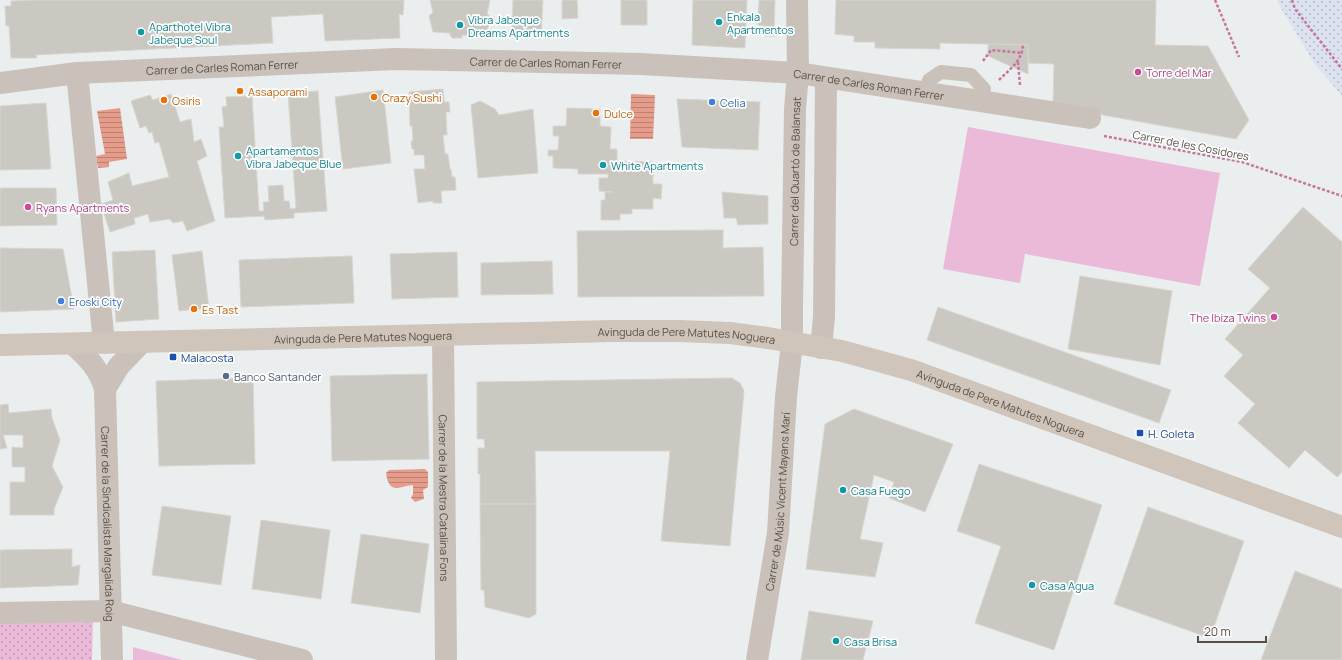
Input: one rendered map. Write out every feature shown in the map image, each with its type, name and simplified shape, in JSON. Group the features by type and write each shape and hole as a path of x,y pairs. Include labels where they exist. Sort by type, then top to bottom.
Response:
{"street":[{"name":"Carrer del Quartó de Balansat","path":"792,343 795,108 798,73 797,0"},
{"name":"Carrer de Carles Roman Ferrer","path":"0,84 77,73 396,59 641,64 798,73 926,93 983,95 1090,118"},
{"path":"77,73 104,343"},
{"path":"820,348 824,317 826,78"},
{"name":"Avinguda de Pere Matutes Noguera","path":"0,345 613,331 730,333 857,354 911,370 1342,527"},
{"name":"Carrer de la Mestra Catalina Fons","path":"443,335 446,660"},
{"path":"105,389 119,366 142,342"},
{"name":"Carrer de Músic Vicent Mayans Marí","path":"757,660 778,533 786,397 792,343"},
{"name":"Carrer de la Sindicalista Margalida Roig","path":"73,344 94,365 101,377 105,389 112,660"},
{"path":"0,613 110,612 302,660"}],"path":[{"path":"1215,0 1239,57"},
{"path":"1292,0 1295,9 1342,69"},
{"path":"983,95 1018,62 1023,53 1023,45"},
{"path":"977,62 982,62 986,59 991,50 1023,53"},
{"name":"Carrer de les Cosidores","path":"1090,118 1100,135 1242,162 1342,196"}],"shaded area":[{"path":"631,94 655,95 653,139 630,139"},
{"path":"120,108 127,159 109,162 109,167 98,168 96,156 105,154 97,111"},
{"path":"968,127 1220,173 1200,286 1025,254 1020,283 943,269"},
{"path":"425,469 428,472 428,487 423,490 424,499 415,502 411,498 413,494 413,485 395,488 389,484 387,480 386,473 389,470"},
{"path":"93,622 92,660 0,660 0,623"},
{"path":"133,647 182,660 133,660"}],"sand":[{"path":"1277,0 1342,0 1342,96 1315,64"}],"building":[{"name":"Aparthotel Vibra Jabeque Soul","path":"404,0 403,15 399,14 400,38 325,41 323,14 271,17 273,43 36,55 37,58 11,58 9,26 6,26 5,6 11,6 11,1"},
{"name":"Vibra Jabeque Dreams Apartments","path":"430,0 490,0 487,14 491,17 486,34 474,34 474,36 462,35 462,38 452,38 450,33 433,32 429,16 433,12"},
{"path":"513,0 543,0 541,35 512,34"},
{"path":"562,0 577,0 578,18 562,19"},
{"path":"621,0 647,0 647,25 621,25"},
{"name":"Enkala Apartmentos","path":"693,0 747,0 745,48 692,45"},
{"path":"759,0 775,0 774,36 765,36 765,26 758,25"},
{"name":"Torre del Mar","path":"836,0 1156,0 1155,45 1208,46 1249,120 1236,139 1053,106 1054,64 1028,63 1028,45 940,43 940,49 875,48 875,42 854,42 854,36 835,34"},
{"path":"988,44 1028,45 1028,74 988,56"},
{"path":"443,89 444,102 449,102 450,112 446,112 447,135 443,135 445,154 448,154 452,177 455,177 456,190 441,191 442,203 433,203 433,201 418,203 414,169 425,169 424,155 414,155 414,149 412,149 411,141 413,141 412,126 410,126 409,92"},
{"path":"383,90 391,163 343,169 335,97"},
{"name":"Apartamentos Vibra Jabeque Blue","path":"318,91 327,211 294,213 294,218 265,220 264,216 225,218 219,127 224,127 222,107 227,106 226,97 252,96 259,211 264,211 263,202 269,202 268,186 283,185 284,201 289,201 290,209 296,208 288,93"},
{"path":"171,94 180,122 191,119 194,142 201,139 207,156 197,161 215,221 187,231 183,221 173,223 170,219 150,222 148,214 134,218 135,224 110,232 101,204 113,200 108,182 129,173 132,186 169,177 159,142 155,143 152,132 149,133 146,126 140,128 131,101 150,95 153,100"},
{"path":"677,99 760,102 758,150 682,147"},
{"path":"480,101 495,109 499,115 533,109 538,173 478,178 471,105"},
{"path":"46,103 51,169 0,170 0,106"},
{"name":"White Apartments","path":"567,108 600,109 600,126 611,127 610,149 617,149 617,161 653,162 653,184 662,184 661,199 653,198 653,209 632,209 632,214 620,214 620,220 601,220 601,200 605,200 605,192 613,192 599,191 599,178 608,178 608,174 578,174 578,169 553,168 553,156 548,156 548,150 558,150 559,136 553,136 553,126 566,126"},
{"name":"Ryans Apartments","path":"0,188 56,188 57,225 0,226"},
{"path":"722,192 768,196 768,224 738,225 736,218 724,218"},
{"path":"1303,207 1342,242 1342,472 1337,477 1305,450 1289,468 1238,423 1255,404 1224,376 1243,355 1225,339 1270,288 1248,269"},
{"path":"723,230 723,248 763,247 764,296 578,297 577,231"},
{"path":"0,248 63,249 74,309 0,312"},
{"path":"155,250 159,319 116,322 112,252"},
{"path":"202,251 209,308 179,311 172,255"},
{"path":"457,252 458,297 392,299 390,254"},
{"path":"352,256 354,303 241,307 239,260"},
{"path":"552,261 553,294 481,295 481,263"},
{"path":"1080,276 1172,291 1160,365 1068,349"},
{"path":"938,307 1171,390 1159,423 927,340"},
{"path":"427,374 429,459 332,461 330,376"},
{"path":"253,378 255,464 159,466 156,381"},
{"path":"732,378 740,383 744,391 730,546 661,541 670,451 535,451 536,504 480,504 478,448 485,448 484,439 477,439 477,382"},
{"path":"8,404 9,413 51,409 52,418 60,440 52,466 63,487 54,509 54,515 10,515 10,482 25,482 25,467 12,467 12,447 23,448 23,435 3,435 7,448 0,449 0,405"},
{"name":"Casa Fuego","path":"854,409 953,444 925,512 889,498 894,482 874,475 860,539 883,543 875,577 806,569 825,424"},
{"name":"Casa Agua","path":"979,464 1102,505 1054,650 975,623 1001,546 957,531"},
{"path":"480,504 536,504 536,614 529,618 485,607 484,590 481,590"},
{"path":"162,506 231,516 221,585 152,575"},
{"path":"1148,507 1244,541 1210,638 1114,604"},
{"path":"261,520 330,530 321,599 252,589"},
{"path":"361,534 429,544 420,613 351,603"},
{"path":"72,549 72,567 80,565 78,585 0,588 0,550"},
{"path":"1295,571 1342,589 1342,660 1261,660"},
{"name":"Casa Brisa","path":"809,611 873,621 863,660 801,660"}],"place":[{"name":"Enkala Apartmentos","path":"719,22"},
{"name":"Vibra Jabeque Dreams Apartments","path":"460,25"},
{"name":"Aparthotel Vibra Jabeque Soul","path":"141,32"},
{"name":"Torre del Mar","path":"1138,72"},
{"name":"Assaporami","path":"240,91"},
{"name":"Crazy Sushi","path":"374,97"},
{"name":"Osiris","path":"164,100"},
{"name":"Celia","path":"712,102"},
{"name":"Dulce","path":"596,113"},
{"name":"Apartamentos Vibra Jabeque Blue","path":"238,156"},
{"name":"White Apartments","path":"603,165"},
{"name":"Ryans Apartments","path":"28,207"},
{"name":"Eroski City","path":"61,301"},
{"name":"Es Tast","path":"194,309"},
{"name":"The Ibiza Twins","path":"1274,317"},
{"name":"Malacosta","path":"173,357"},
{"name":"Banco Santander","path":"226,376"},
{"name":"H. Goleta","path":"1140,433"},
{"name":"Casa Fuego","path":"843,490"},
{"name":"Casa Agua","path":"1032,585"},
{"name":"Casa Brisa","path":"836,641"}]}
